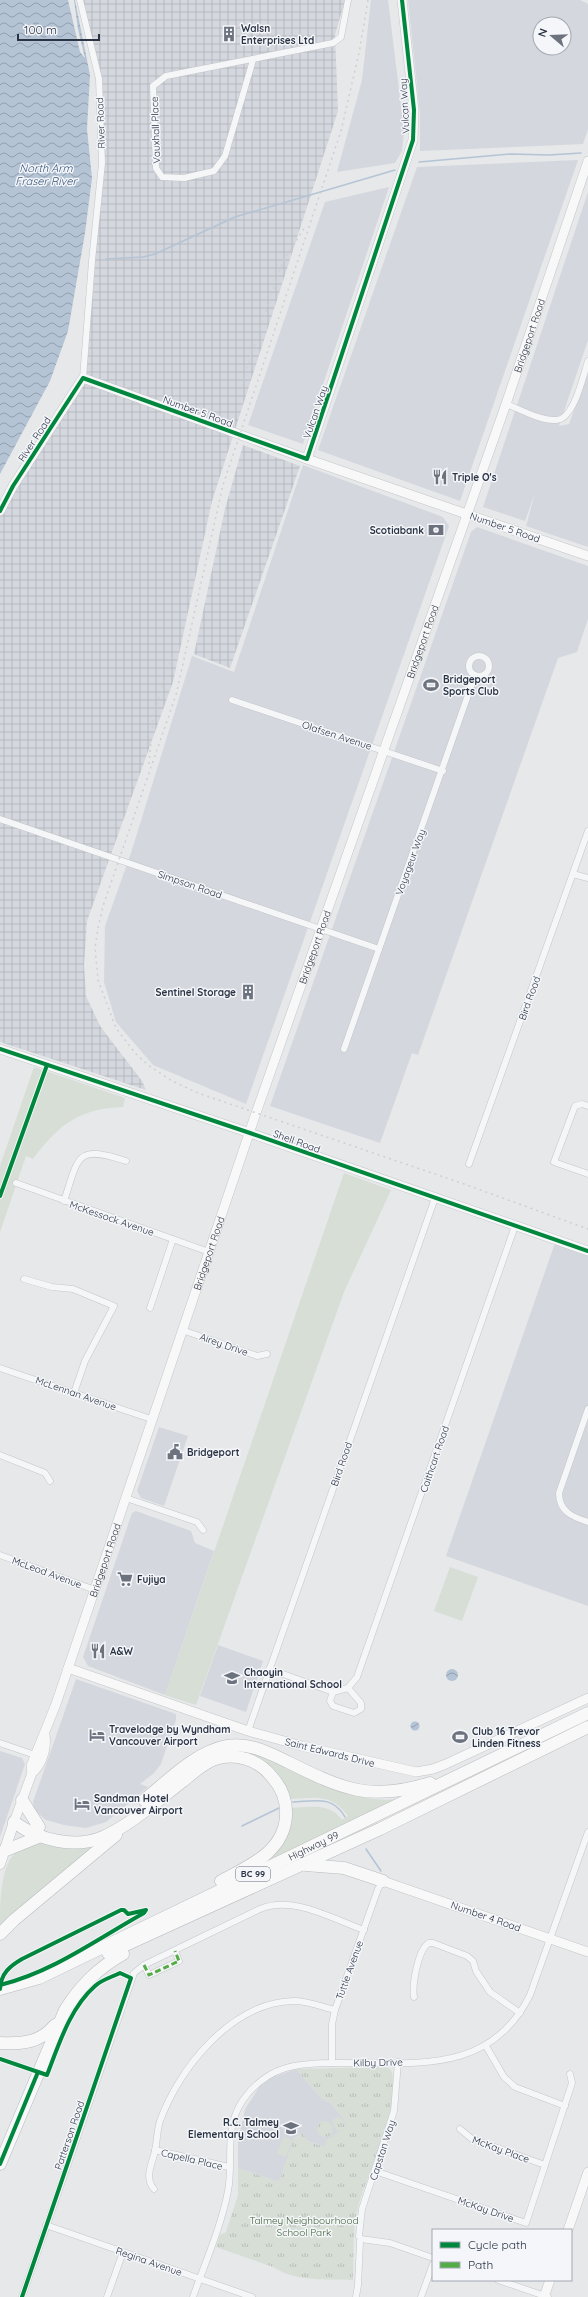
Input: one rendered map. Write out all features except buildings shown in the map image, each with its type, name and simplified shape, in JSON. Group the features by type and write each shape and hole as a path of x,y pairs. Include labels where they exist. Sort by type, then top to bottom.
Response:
{"highway":[{"name":"Highway 99","path":"40,1981 132,1933 588,1714"},
{"name":"Highway 99","path":"40,1981 158,1932 303,1865 588,1727"},
{"path":"510,1766 533,1762 588,1736"},
{"path":"14,1822 25,1830 40,1832 82,1834 108,1827 192,1762 205,1754 227,1746 246,1746 262,1750 335,1784 367,1793 399,1792 467,1772"},
{"path":"0,1934 14,1920 139,1814 204,1765 226,1757 248,1759 266,1770 282,1790 286,1811 286,1821 279,1840 266,1856 150,1919 132,1933"},
{"path":"22,1800 40,1832 69,1842 90,1841 109,1834 139,1814"},
{"path":"4,1851 40,1832"},
{"path":"303,1865 344,1868 383,1882"},
{"path":"0,2043 29,2042 49,2033 61,2018 78,1991 92,1975 106,1964 148,1941 158,1932"},
{"name":"BC 99","path":"0,1989 40,1981"},
{"name":"BC 99","path":"0,1996 40,1981"},
{"path":"0,2164 61,2018"}],"main road":[{"name":"Vulcan Way","path":"307,459 413,140 414,110 402,0"},
{"name":"Bridgeport Road","path":"0,1864 32,1773 31,1766 40,1741 45,1735 95,1590 208,1252 468,514 588,161"},
{"name":"Number 5 Road","path":"83,378 307,459 588,556"},
{"name":"River Road","path":"0,511 13,486 83,378"},
{"name":"Shell Road","path":"0,1049 250,1133 588,1251"},
{"name":"Saint Edwards Drive","path":"68,1668 248,1731 302,1746 416,1772 426,1771 446,1764 588,1698"},
{"name":"Bridgeport Road","path":"32,1773 38,1768 46,1744 45,1735"},
{"name":"Number 4 Road","path":"383,1882 588,1952"},
{"path":"568,2229 586,2187 588,2172"},
{"path":"545,2297 550,2281"}],"street":[{"name":"River Road","path":"80,0 99,79 102,163 91,272 83,378"},
{"name":"Vauxhall Place","path":"253,60 225,156 214,171 184,178 162,177 156,168 153,86 166,76 334,43 341,37 348,0"},
{"path":"506,404 548,419 557,420 565,417 573,404 588,361"},
{"name":"Voyageur Way","path":"344,1049 443,771 475,675"},
{"name":"Olafsen Avenue","path":"232,700 443,771"},
{"name":"Simpson Road","path":"0,819 379,948"},
{"name":"Bird Road","path":"469,1164 588,832"},
{"path":"573,874 588,878"},
{"path":"588,1106 579,1104 573,1109 554,1162 588,1174"},
{"path":"64,1201 76,1164 86,1154 101,1152 126,1161"},
{"name":"McKessock Avenue","path":"16,1183 208,1252"},
{"name":"Bird Road","path":"248,1731 435,1198"},
{"name":"Caithcart Road","path":"348,1688 361,1670 515,1226"},
{"path":"150,1308 173,1239"},
{"path":"24,1278 52,1287 73,1289 114,1306 85,1360 74,1393"},
{"name":"Airey Drive","path":"182,1330 257,1356 267,1354"},
{"name":"McLennan Avenue","path":"0,1368 151,1419"},
{"path":"588,1409 559,1493 559,1502 565,1511 588,1522"},
{"path":"0,1457 46,1473 50,1481"},
{"path":"126,1498 197,1522 203,1530"},
{"name":"McLeod Avenue","path":"0,1555 95,1590"},
{"path":"269,1669 333,1692 348,1688 361,1703 361,1709 354,1713 333,1706 330,1701 333,1692"},
{"path":"0,1743 35,1755"},
{"name":"Kilby Drive","path":"193,2297 227,2197 230,2167 230,2139 236,2113 243,2100 257,2084 276,2072 293,2065 398,2062 458,2058 486,2046 505,2030 520,2013 534,1987 552,1939 588,1832"},
{"name":"Tuttle Avenue","path":"332,2063 332,2024 335,2010 379,1886 383,1882"},
{"name":"Patterson Road","path":"22,2297 131,1978 138,1969 260,1909 276,1904 297,1906 364,1930"},
{"path":"414,1997 412,1987 424,1947 429,1943 433,1943 467,1956 473,1960 476,1971 490,1992 520,2013"},
{"path":"144,1966 149,1975 179,1961 175,1951"},
{"path":"154,2189 150,2184 149,2170 155,2150 160,2123 175,2090 198,2056 225,2030 260,2009 280,2003 304,2002 335,2010"},
{"path":"486,2046 509,2083 515,2087 564,2106"},
{"name":"Capstan Way","path":"356,2297 362,2209 394,2111 398,2062"},
{"name":"McKay Drive","path":"375,2171 526,2223 572,2083 570,2074"},
{"name":"McKay Place","path":"460,2129 472,2140 545,2165"},
{"name":"Capella Place","path":"155,2150 230,2167"},
{"name":"Regina Avenue","path":"46,2225 252,2297"},
{"path":"360,2239 390,2243 432,2258"},
{"path":"107,2297 123,2252"},
{"path":"422,2297 432,2267"},
{"path":"501,2281 545,2297"}],"shaded area":[{"path":"80,0 345,0 335,35 338,111 212,501 173,682 87,921 84,965 86,996 100,1026 142,1081 146,1090 0,1042 0,511 83,378 102,163 99,79"},
{"path":"371,0 388,0 404,131 402,151 395,163 337,172 362,80"},
{"path":"408,0 580,0 588,4 588,129 583,144 420,151 420,114"},
{"path":"578,160 460,501 318,450 417,167"},
{"path":"389,187 303,444 248,425 325,202"},
{"path":"588,192 588,340 559,426 569,424 588,372 588,547 526,526 535,493 525,521 483,507"},
{"path":"243,445 300,466 230,668 194,654 225,509"},
{"path":"303,465 443,517 449,526 246,1104 153,1065 116,1022 104,982 105,926 131,853 192,656 234,672"},
{"path":"477,527 588,566 588,619 577,652 558,658 418,1055 412,1053 380,1143 270,1106 471,532"},
{"path":"555,1243 588,1255 588,1606 446,1556"},
{"path":"159,1427 188,1436 164,1506 141,1498 137,1491"},
{"path":"136,1511 191,1531 195,1543 214,1551 165,1695 88,1666 83,1657 132,1513"},
{"name":"Chaoyin International School","path":"218,1645 263,1661 246,1712 200,1696"},
{"path":"76,1679 176,1714 176,1720 161,1764 154,1773 140,1784 148,1787 106,1822 86,1828 64,1825 46,1820 35,1811 33,1802"},
{"path":"0,1751 22,1758 25,1764 0,1837"},
{"name":"R.C. Talmey Elementary School","path":"296,2069 322,2099 331,2103 348,2124 324,2147 295,2138 279,2182 238,2168 238,2140 245,2109 260,2086 270,2078"}],"green space":[{"path":"34,1067 125,1098 123,1107 94,1111 71,1121 61,1128 42,1147 33,1159 26,1156 0,1232 0,1166"},
{"path":"344,1173 391,1190 344,1292 196,1705 165,1695"},
{"path":"450,1567 478,1577 462,1621 434,1611"},
{"path":"237,1750 257,1754 277,1761 335,1788 355,1795 375,1799 396,1799 254,1869 292,1808 320,1807 332,1811 342,1820 348,1816 342,1809 329,1800 322,1798 290,1799 280,1777 270,1766"},
{"path":"31,1842 100,1842 0,1925 2,1887 6,1868 17,1851"},
{"name":"Talmey Neighbourhood School Park","path":"389,2068 392,2072 393,2088 391,2105 382,2140 363,2191 356,2216 353,2280 312,2279 291,2275 216,2247 220,2235 226,2232 238,2195 238,2168 279,2182 294,2138 302,2133 308,2141 324,2147 326,2140 340,2131 336,2130 332,2121 338,2116 347,2124 343,2128 348,2124 331,2103 322,2099 296,2069"},
{"path":"322,2121 328,2121 333,2126 331,2135 328,2137 322,2137 317,2132 317,2126"},
{"path":"283,2137 292,2140 286,2157 277,2154"}],"water":[{"name":"North Arm Fraser River","path":"0,0 75,0 90,75 87,129 92,178 85,233 68,331 50,381 0,474"},
{"path":"454,1669 457,1670 457,1680 450,1681 447,1680 446,1673 447,1670"},
{"path":"413,1722 417,1722 419,1726 417,1730 413,1730 411,1728 411,1724"}],"pier":[{"path":"68,0 74,0 78,29 85,58 80,52"}],"waterway":[{"path":"419,162 510,154 549,155 581,153"},
{"path":"106,259 143,257 155,254 235,217 395,170"},
{"path":"293,1802 329,1802 335,1805 345,1817"},
{"path":"242,1826 279,1808"},
{"path":"366,1849 381,1871"}],"railway":[{"path":"368,0 359,53 341,131 223,485 176,695 103,906 95,948 98,980 116,1028 135,1053 148,1065 172,1081 198,1093 464,1184 588,1229"},
{"path":"243,380 279,272 285,258 305,227"},
{"path":"149,764 153,717 173,653"}],"marked path":[{"path":"144,1965 149,1975 179,1961 175,1951"}],"cycle path":[{"path":"0,511 13,486 83,378 307,459 413,140 414,110 402,0"},
{"path":"0,1049 250,1133 588,1251"},
{"path":"0,1196 47,1065"},
{"path":"0,1985 19,1979 38,1972 74,1954 144,1913 146,1910 128,1914 124,1910 121,1910 22,1959 14,1964 4,1974 2,1979 1,1983 0,1989"},
{"path":"0,2059 47,2075 66,2027 86,1995 100,1982 120,1973 131,1978 22,2297"},
{"path":"0,2164 38,2072"}],"place":[{"name":"Walsn Enterprises Ltd","path":"229,34"},
{"name":"Triple O's","path":"440,477"},
{"name":"Scotiabank","path":"436,530"},
{"name":"Bridgeport Sports Club","path":"431,685"},
{"name":"Sentinel Storage","path":"248,992"},
{"name":"Bridgeport","path":"175,1452"},
{"name":"Fujiya","path":"125,1579"},
{"name":"A&W","path":"98,1651"},
{"name":"Chaoyin International School","path":"232,1678"},
{"name":"Travelodge by Wyndham Vancouver Airport","path":"97,1735"},
{"name":"Club 16 Trevor Linden Fitness","path":"460,1737"},
{"name":"Sandman Hotel Vancouver Airport","path":"82,1804"},
{"name":"R.C. Talmey Elementary School","path":"291,2128"}]}
